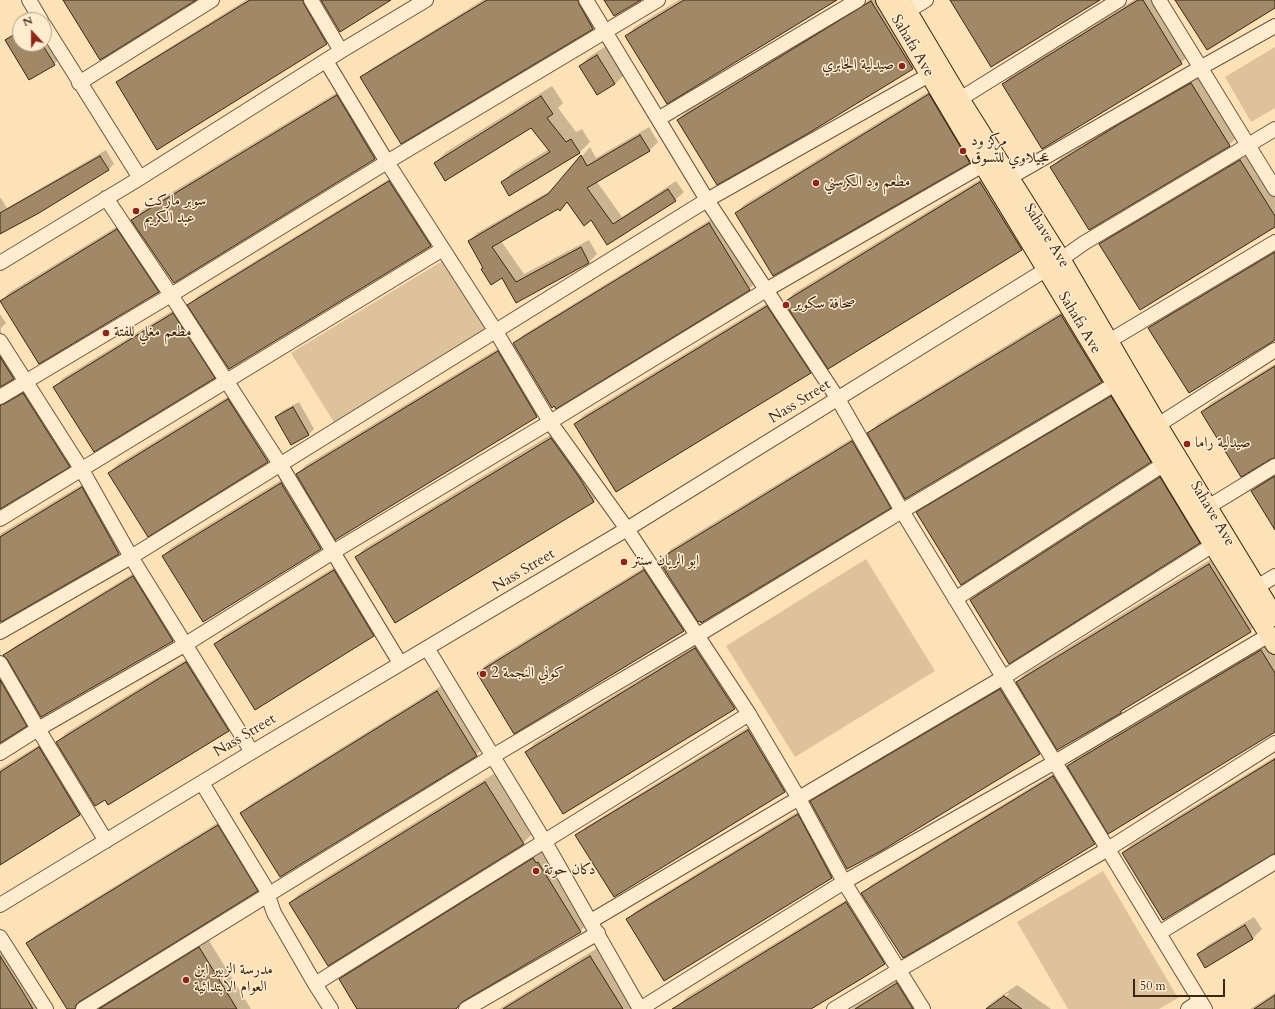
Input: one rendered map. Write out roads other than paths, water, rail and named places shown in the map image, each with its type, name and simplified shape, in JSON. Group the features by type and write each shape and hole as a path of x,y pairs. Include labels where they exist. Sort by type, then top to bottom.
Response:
{"main road":[{"name":"Sahafa Ave","path":"885,0 983,165 1054,264 1115,384 1272,640"},
{"name":"Sahave Ave","path":"904,6 1009,178 1054,264 1108,342 1275,617"}],"street":[{"path":"30,0 37,12"},
{"path":"79,83 212,0"},
{"path":"311,0 341,51"},
{"path":"0,263 140,178 341,51 426,0"},
{"path":"586,0 707,200 838,399 902,511 1202,1005 1188,1009"},
{"path":"0,397 171,295 387,162 658,0"},
{"path":"658,119 858,0"},
{"path":"904,6 926,0"},
{"path":"960,99 1119,0"},
{"path":"1159,0 1275,189"},
{"path":"1009,178 1275,26"},
{"path":"52,38 140,178"},
{"path":"326,61 387,162 495,330 550,422 627,529 749,714 798,797 844,882 923,1009"},
{"path":"0,632 131,557 707,200 929,75"},
{"name":"Nass Street","path":"0,905 400,663 627,529 1054,264 1084,243 1275,129"},
{"path":"0,753 38,729 186,644 333,552 766,290 983,165"},
{"path":"106,198 171,295 280,464 400,663"},
{"path":"1108,342 1275,242"},
{"path":"0,519 443,249"},
{"path":"0,341 82,470 131,557 252,752"},
{"path":"1158,424 1275,350"},
{"path":"83,1009 493,756 698,636 902,511 1115,384"},
{"path":"956,599 1164,464"},
{"path":"1208,507 1275,466"},
{"path":"591,921 798,797 1004,677 1213,545"},
{"path":"1257,587 1275,576"},
{"path":"427,648 545,842 640,1009 844,882 1272,640"},
{"path":"0,663 106,841"},
{"path":"315,984 749,714"},
{"path":"834,1009 898,970 1108,849 1275,743"},
{"path":"202,783 265,887 274,913 331,1009"},
{"path":"1158,933 1275,862"},
{"path":"466,1009 598,934"},
{"path":"0,937 46,1009"}],"place":[{"name":"صيدلية الجابري","path":"902,66"},
{"name":"مركز ود عجيلاوي للتسوق","path":"963,151"},
{"name":"مطعم ود الكرسني","path":"816,183"},
{"name":"سوبر ماركت عبد الكريم","path":"136,211"},
{"name":"صحافة سكوير","path":"786,305"},
{"name":"مطعم مغلي للفتة","path":"106,333"},
{"name":"صيدلية راما","path":"1187,444"},
{"name":"ابو الريان سنتر","path":"624,562"},
{"name":"كوني النجمة 2","path":"483,674"},
{"name":"دكان حوتة","path":"536,871"},
{"name":"مدرسة الزبير ابن العوام الابتدائية","path":"186,980"}]}
